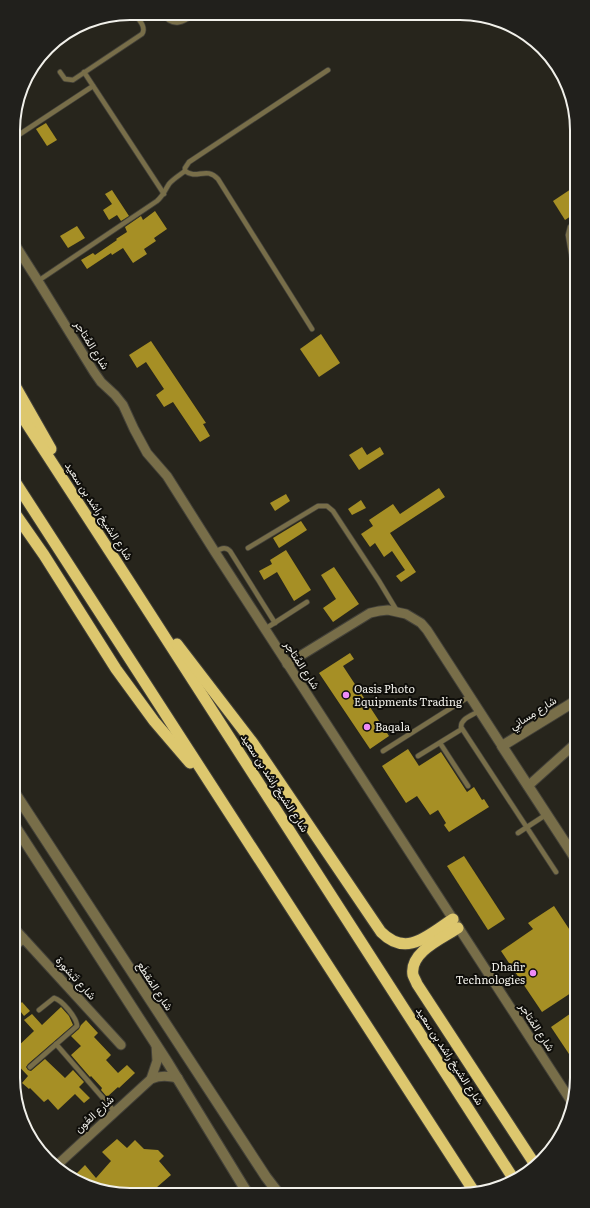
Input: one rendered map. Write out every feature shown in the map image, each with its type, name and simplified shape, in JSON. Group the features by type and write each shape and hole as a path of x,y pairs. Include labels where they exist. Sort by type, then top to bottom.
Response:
{"highway":[{"path":"20,394 110,552"},
{"name":"شارع الشيخ راشد بن سعيد","path":"20,413 511,1175"},
{"path":"20,489 470,1187"},
{"path":"20,521 48,561 127,685 172,744 212,787"},
{"path":"127,578 253,743 380,932 395,942 404,944 420,940 456,923"},
{"path":"456,923 416,958 413,967 413,975 417,984 532,1161"}],"street":[{"name":"شارع المُتاجر","path":"20,252 94,372 101,382 115,394 123,404 134,430 147,453 167,476 287,664 568,1097"},
{"path":"287,664 370,613 388,610 397,611 414,618 427,630 570,850"},
{"name":"شارع مِسانِي","path":"502,746 570,704"},
{"path":"528,786 570,748"},
{"name":"شارع المَقطَع","path":"20,801 257,1164 275,1188"},
{"path":"21,835 43,861 94,938 99,939 101,937 102,926"},
{"path":"21,835 156,1043 244,1188"},
{"name":"شارع تَبْشورة","path":"20,935 121,1045"},
{"path":"20,941 23,938"},
{"name":"شارع العُون","path":"60,1163 150,1079 157,1061 156,1043"},
{"path":"150,1079 158,1076 178,1078"}],"lane":[{"path":"60,72 65,79 73,80 144,32 144,28 139,20"},
{"path":"168,20 177,23 186,20"},
{"path":"38,281 157,201 164,194 173,180 186,172 189,162 328,70"},
{"path":"84,72 164,194"},
{"path":"20,134 93,86"},
{"path":"186,172 194,175 210,173 218,179 312,329"},
{"path":"570,227 568,235 570,247"},
{"path":"248,548 318,506 327,506 333,510 397,611"},
{"path":"215,552 222,548 227,548 230,551 275,623"},
{"path":"265,629 307,602"},
{"path":"383,752 470,696"},
{"path":"479,710 462,722 462,729 556,872"},
{"path":"418,756 462,729"},
{"path":"440,743 468,786"},
{"path":"518,833 547,814"},
{"path":"30,1067 77,1026 77,1021 59,1000 54,998 39,1010"},
{"path":"56,1044 115,1112"}],"building":[{"path":"46,123 57,140 47,146 36,129"},
{"path":"112,190 129,216 121,221 117,215 109,220 103,210 112,204 105,194"},
{"path":"570,190 570,217 565,220 553,201"},
{"path":"155,211 167,229 154,238 156,241 144,249 147,254 133,263 123,248 112,255 111,253 87,269 81,260 93,253 95,255 117,240 116,239 127,232 125,227 141,216 143,220"},
{"path":"77,226 85,238 68,248 60,236"},
{"path":"321,334 340,363 319,377 300,349"},
{"path":"151,341 206,423 203,424 210,436 200,442 173,402 164,407 156,395 164,389 146,362 137,368 129,355"},
{"path":"362,447 367,455 380,447 384,454 359,470 349,455"},
{"path":"439,488 445,497 390,533 416,572 401,582 396,576 405,570 392,551 384,557 375,543 370,547 361,534 373,526 369,520 393,504 400,514"},
{"path":"286,494 290,501 275,511 270,503"},
{"path":"361,500 366,508 352,515 348,509"},
{"path":"301,521 307,530 279,548 273,538"},
{"path":"286,550 311,590 294,601 277,572 264,580 259,571 272,564 270,560"},
{"path":"334,567 359,604 333,622 323,608 336,599 321,575"},
{"path":"350,653 354,659 343,666 389,736 370,749 319,673"},
{"path":"408,749 419,766 441,752 467,792 474,787 482,800 484,799 489,807 449,832 444,825 446,823 438,810 430,815 417,796 406,803 382,766"},
{"path":"464,856 505,919 488,930 447,866"},
{"path":"554,906 570,930 570,994 542,1012 501,951 533,929 528,923"},
{"path":"22,1002 30,1011 24,1016 20,1011 20,1004"},
{"path":"61,1007 69,1016 73,1025 26,1067 31,1071 45,1059 65,1078 73,1070 84,1082 79,1087 90,1098 84,1103 75,1094 58,1110 48,1099 44,1102 30,1088 29,1089 22,1083 28,1076 20,1067 20,1044 34,1031 24,1020 32,1014 42,1025"},
{"path":"570,1014 570,1056 551,1027"},
{"path":"86,1020 98,1033 94,1037 111,1055 106,1060 118,1073 127,1065 135,1073 107,1097 101,1090 102,1088 91,1076 90,1077 71,1055 81,1046 71,1036"},
{"path":"117,1139 127,1148 135,1140 144,1149 158,1150 164,1156 159,1161 171,1175 156,1188 130,1188 102,1184 88,1180 76,1174 85,1165 96,1178 111,1161 102,1152"}],"place":[{"name":"Oasis Photo Equipments Trading","path":"346,695"},
{"name":"Baqala","path":"367,727"},
{"name":"Dhafir Technologies","path":"533,973"}]}
